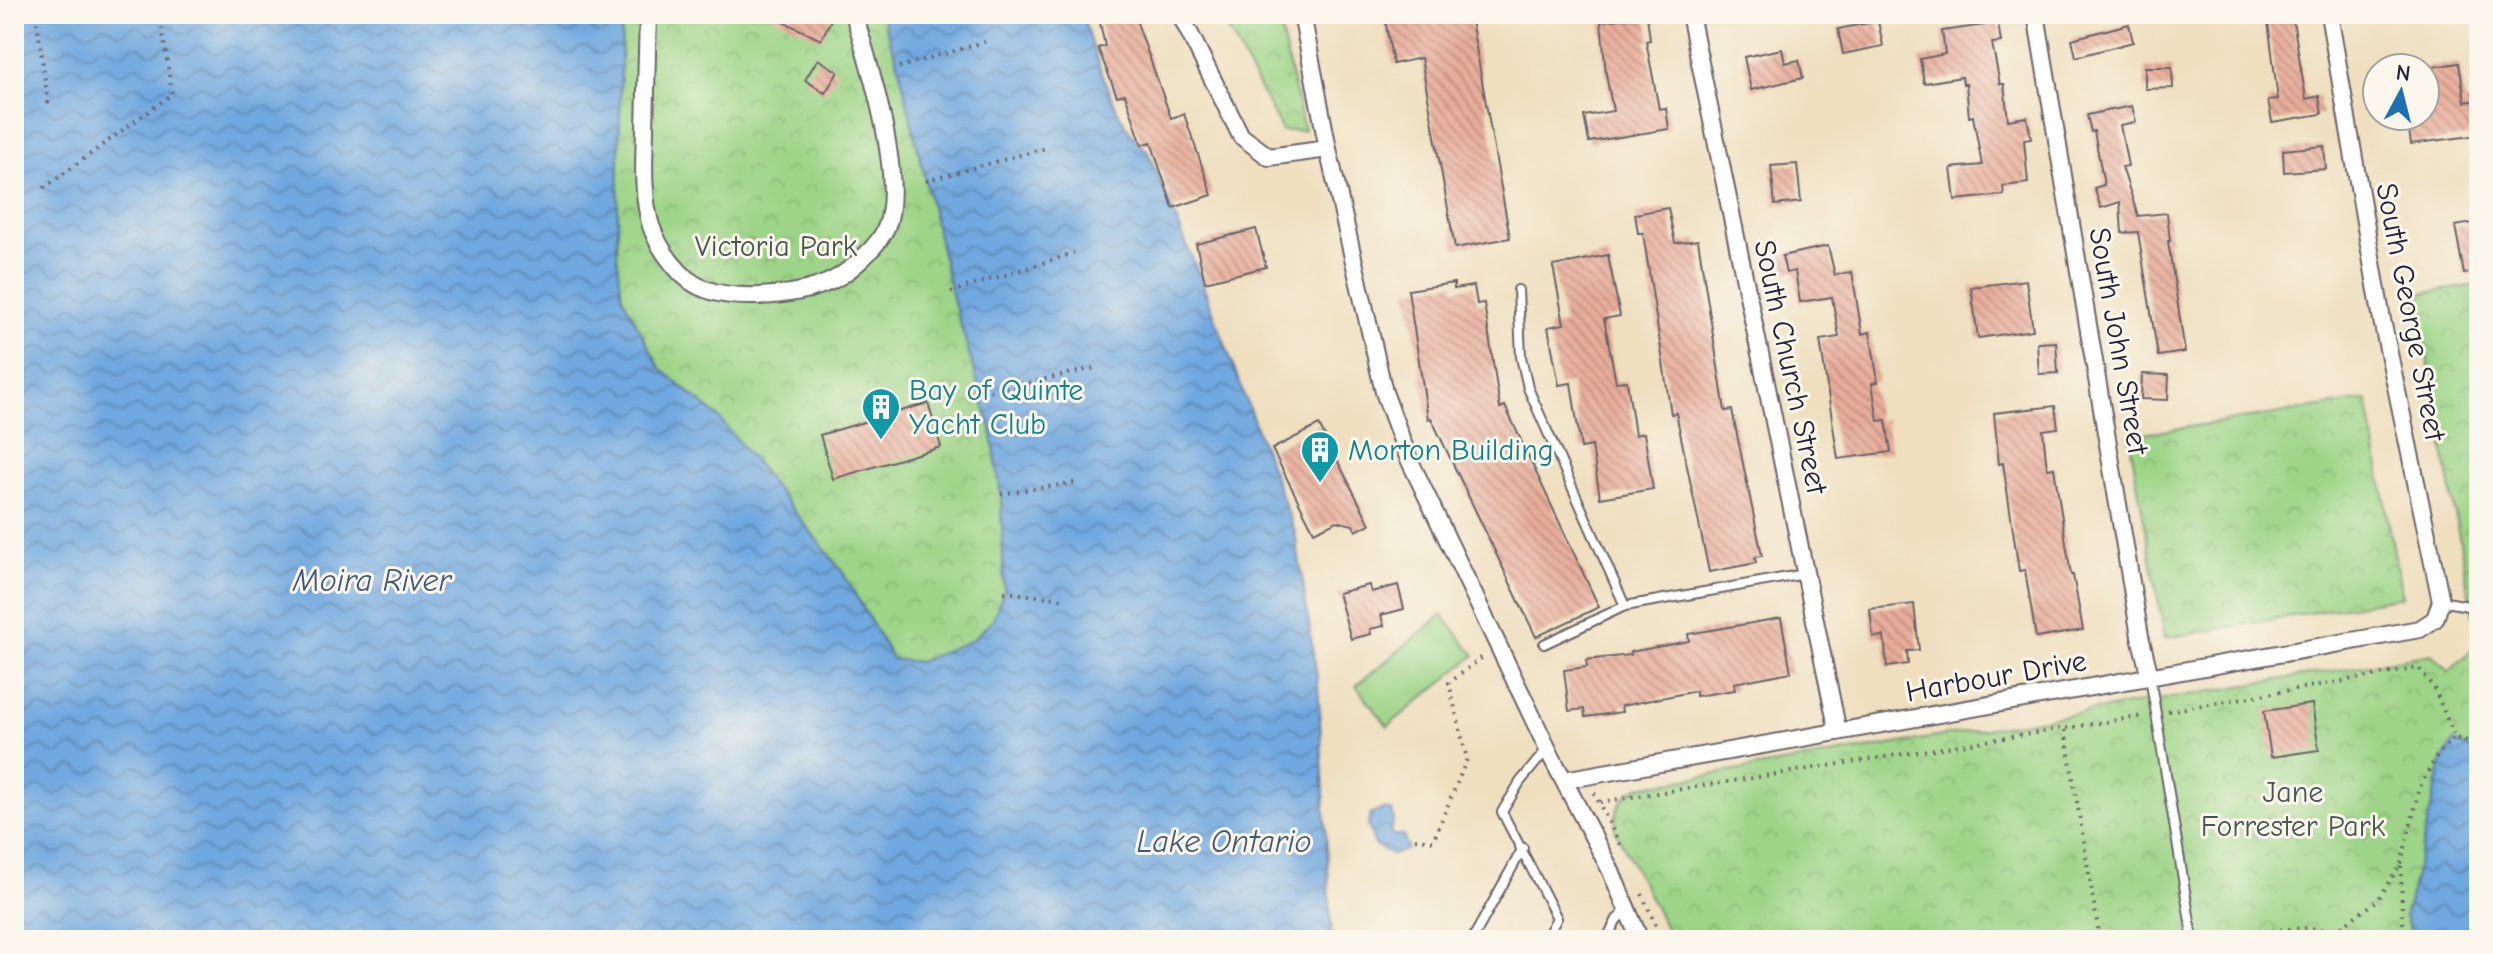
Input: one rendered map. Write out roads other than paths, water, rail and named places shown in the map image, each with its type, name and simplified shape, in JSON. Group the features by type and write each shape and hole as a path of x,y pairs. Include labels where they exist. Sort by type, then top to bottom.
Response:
{"street":[{"path":"648,14 644,175 651,227 677,272 703,289 739,297 795,292 835,280 865,256 886,228 893,191 878,97 854,14"},
{"path":"1180,14 1241,136 1269,157 1328,149"},
{"path":"1302,14 1328,149 1384,392 1408,457 1629,910 1640,940"},
{"name":"South Church Street","path":"1690,14 1838,732"},
{"name":"South John Street","path":"2036,14 2140,636 2150,677"},
{"name":"South George Street","path":"2329,14 2382,320 2441,601"},
{"name":"Harbour Drive","path":"1564,780 2420,629 2435,619 2441,601"}],"lane":[{"path":"1518,290 1521,357 1528,388 1625,606"},
{"path":"1544,644 1625,606 1806,573"},
{"path":"2441,601 2479,608"},
{"path":"2150,677 2193,940"},
{"path":"1545,940 1557,918 1502,812 1520,782 1548,748"},
{"path":"1472,940 1523,848"},
{"path":"1606,940 1617,919 1629,910"}],"water":[{"name":"Moira River","path":"14,14 622,14 617,255 622,296 660,368 720,419 842,571 892,659 919,662 972,640 992,621 1004,591 1001,494 991,428 951,292 899,67 881,14 1082,14 1116,107 1125,125 1147,150 1201,279 1295,532 1318,683 1332,940 14,940"},
{"path":"2453,742 2479,753 2479,940 2413,940 2405,916 2442,763"},
{"path":"1384,809 1392,811 1394,819 1390,831 1393,835 1403,835 1408,849 1393,855 1375,845 1368,824 1371,814"}],"place":[{"name":"Bay of Quinte Yacht Club","path":"881,441"},
{"name":"Morton Building","path":"1320,484"}],"park label":[{"name":"Victoria Park","path":"776,246"},
{"name":"Jane Forrester Park","path":"2293,809"}],"water label":[{"name":"Lake Ontario","path":"1224,841"}]}
